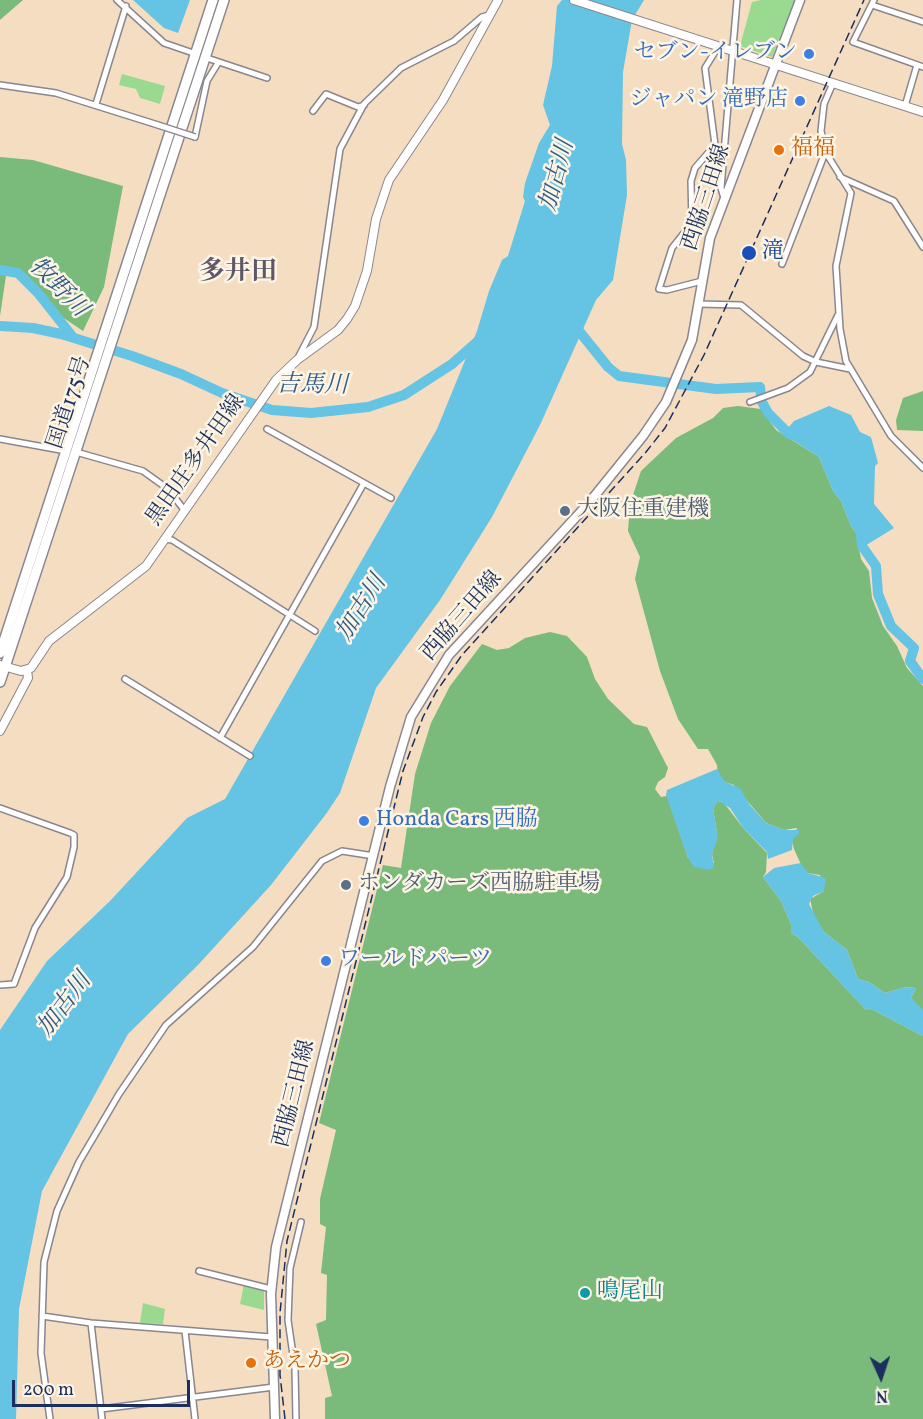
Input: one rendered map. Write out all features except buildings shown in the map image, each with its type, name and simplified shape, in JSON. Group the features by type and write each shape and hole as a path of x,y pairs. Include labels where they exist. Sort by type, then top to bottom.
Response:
{"highway":[{"name":"国道175号","path":"0,682 2,666 200,56 213,0"},
{"name":"国道175号","path":"200,56 224,0"},
{"name":"国道175号","path":"0,653 71,452"}],"main road":[{"name":"黒田庄多井田線","path":"0,731 28,678 27,670 35,665 49,641 146,566 276,380 297,360 338,330 355,306 367,271 376,219 389,180 443,100 498,0"},
{"path":"574,0 923,112"},
{"name":"西脇三田線","path":"275,1419 271,1337 276,1247 402,742 411,717 449,655 597,493 643,436 675,384 692,340 710,238 800,0"},
{"path":"2,666 27,670"}],"street":[{"path":"117,0 164,43 267,78"},
{"path":"724,199 721,188 737,0"},
{"path":"904,106 920,66 853,42 873,2 923,22"},
{"path":"96,104 126,6"},
{"path":"313,111 326,94 358,107 364,104 401,68 454,41 482,17 489,15"},
{"path":"702,281 667,290 659,289 672,248 692,223 691,181 695,168 715,145 705,68 718,46"},
{"path":"0,85 56,93 195,137 207,81 218,63"},
{"path":"833,83 822,116 823,146 825,153 851,193 836,266 839,314 846,361 891,436 923,468"},
{"path":"297,360 314,327 340,149 364,104"},
{"path":"782,264 825,153"},
{"path":"840,177 894,201 923,247"},
{"path":"698,304 741,305 803,356 816,362 850,369"},
{"path":"750,402 796,383 816,362 839,314"},
{"path":"267,429 391,498"},
{"path":"0,439 71,452 143,471 168,489 185,511"},
{"path":"220,738 364,483"},
{"path":"166,538 315,631"},
{"path":"125,679 250,756"},
{"path":"0,808 74,835 74,847 67,877 35,928 14,984 0,985"},
{"path":"50,1419 41,1353 44,1262 66,1188 119,1094 166,1025 253,947 322,861 342,851 374,856"},
{"path":"296,1419 295,1369 288,1320 290,1268 301,1222"},
{"path":"199,1271 272,1289"},
{"path":"42,1316 91,1323 271,1337"},
{"path":"91,1323 102,1419"},
{"path":"185,1331 195,1419"},
{"path":"101,1409 274,1388"}],"green space":[{"path":"0,0 23,0 0,20"},
{"path":"795,0 772,57 740,46 752,2"},
{"path":"122,74 165,86 160,104 140,98 136,89 119,85"},
{"path":"0,157 33,160 123,186 104,287 83,331 49,308 29,284 7,269 0,316"},
{"path":"923,391 923,431 897,430 896,420 903,398"},
{"path":"738,406 761,409 776,430 819,457 833,491 841,501 856,533 861,559 869,571 872,598 883,626 897,646 907,668 923,686 923,1013 911,998 916,988 906,987 885,993 869,982 858,979 847,950 824,932 814,917 810,899 824,891 820,875 808,873 803,869 794,849 792,841 797,828 784,830 766,823 734,785 725,782 718,775 717,765 708,749 698,749 678,719 660,671 635,579 640,557 628,531 630,504 641,471 676,438 713,418 723,408"},
{"path":"550,632 567,636 587,657 595,679 608,699 634,724 647,727 668,768 665,777 658,782 655,789 661,797 667,796 688,858 714,863 712,854 717,833 713,808 718,801 724,803 767,853 766,872 763,877 781,901 791,924 791,933 799,938 866,1010 873,1010 923,1036 923,1419 325,1419 325,1398 332,1396 316,1324 326,1320 327,1275 321,1273 326,1227 320,1224 320,1199 336,1130 319,1123 383,865 401,868 415,774 431,723 450,686 482,644 497,650 509,648 525,638"},
{"path":"244,1284 264,1291 264,1310 240,1304"},
{"path":"143,1303 165,1309 163,1324 140,1323"}],"water":[{"path":"133,0 190,0 178,33 164,28"},
{"name":"加古川","path":"562,0 644,0 632,20 623,72 622,144 626,160 627,195 613,280 596,300 540,425 492,517 440,600 376,688 340,793 271,885 198,965 128,1034 42,1191 19,1309 16,1419 0,1419 0,1030 47,961 110,901 187,818 225,799 437,429 477,331 489,291 502,260 508,256 525,201 523,197 525,183 539,143 550,125 543,105 552,66 557,6"},
{"path":"829,406 851,415 860,432 871,437 878,463 875,466 874,504 894,528 860,549 856,533 841,501 833,491 819,457 783,434 794,421"},
{"path":"717,769 725,782 740,788 750,805 766,823 784,830 799,830 799,834 793,839 792,850 768,859 767,852 744,829 730,808 719,801 713,808 718,838 712,854 714,868 708,870 694,867 688,858 666,795 667,790"},
{"path":"801,863 808,873 826,878 824,891 813,896 809,904 824,932 847,950 858,979 869,982 885,993 906,987 916,988 911,998 923,1010 923,1036 873,1010 866,1010 799,938 791,933 791,924 781,901 763,877 774,868"}],"waterway":[{"name":"牧野川","path":"0,270 18,273 38,293 72,336"},
{"path":"575,321 579,331 608,367 619,376 716,389 760,387 761,396"},
{"name":"吉馬川","path":"0,326 33,328 61,334 132,356 181,374 222,393 272,410 311,413 368,407 404,395 452,364 478,341"},
{"path":"761,400 768,413 789,434 798,436"},
{"path":"861,535 862,546 876,566 878,594 891,626 914,648 910,661 923,679"}],"railway":[{"path":"285,1419 280,1375 280,1313 287,1241 403,771 423,717 436,692 462,655 646,452 665,428 704,355 864,0"}],"place":[{"name":"セブン-イレブン","path":"809,54"},
{"name":"ジャパン 滝野店","path":"800,101"},
{"name":"福福","path":"779,150"},
{"name":"滝","path":"749,253"},
{"name":"大阪住重建機","path":"565,511"},
{"name":"Honda Cars 西脇","path":"364,821"},
{"name":"ホンダカーズ西脇駐車場","path":"346,885"},
{"name":"ワールドパーツ","path":"326,961"},
{"name":"鳴尾山","path":"585,1293"},
{"name":"あえかつ","path":"251,1363"}],"district":[{"name":"多井田","path":"238,274"}]}
